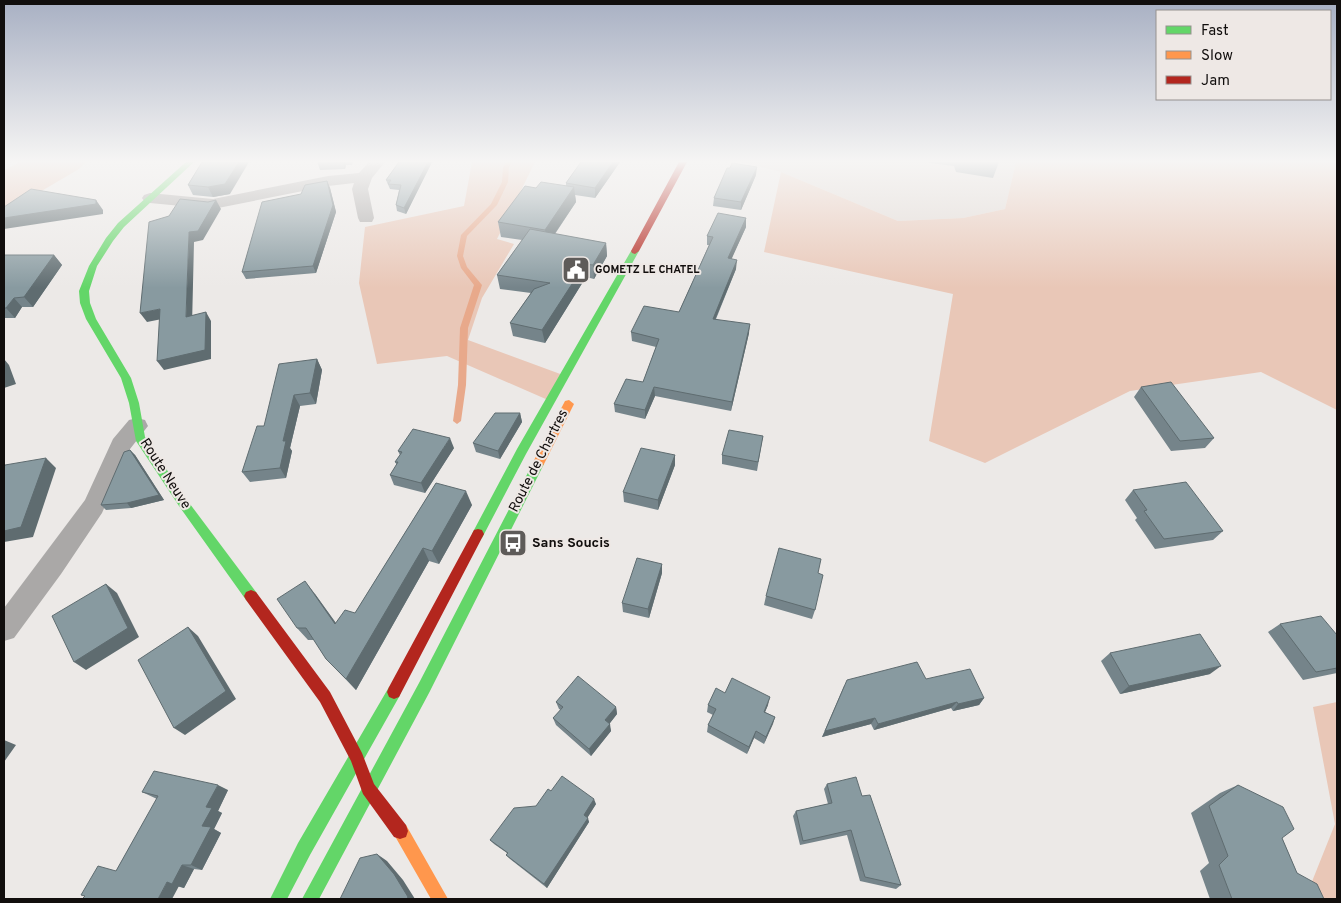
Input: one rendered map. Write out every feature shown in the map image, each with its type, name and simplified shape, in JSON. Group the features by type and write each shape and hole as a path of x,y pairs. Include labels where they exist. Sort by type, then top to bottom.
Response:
{"main road":[{"name":"Route Neuve","path":"144,204 109,240 93,266 84,291 85,303 91,319 126,378 134,402 140,438 183,503 325,697 357,758"},
{"name":"Route de Chartres","path":"278,899 304,849 407,669 521,452 620,279 660,204"},
{"name":"Route de Chartres","path":"310,899 424,688 576,390"},
{"path":"357,758 368,789 403,835 440,899"}],"street":[{"path":"363,204 366,218"},
{"path":"4,629 52,566 94,506 121,445 137,426"}],"shaded area":[{"path":"4,204 19,204 4,213"},
{"path":"464,204 514,204 497,239 514,244 482,298 468,340 563,375 548,400 447,356 377,364 359,283 365,227 464,206"},
{"path":"774,204 858,204 898,221 963,218 1005,209 1006,204 1337,204 1337,410 1261,372 1130,391 985,463 929,441 953,294 764,252"},
{"path":"858,204 1006,204 1005,209 963,218 898,221"},
{"path":"1337,702 1337,899 1305,899 1335,824 1313,707"}],"building":[{"path":"8,204 95,204 4,218 4,207"},
{"path":"177,204 214,204 198,231 189,232 186,317 206,312 205,350 157,361 160,309 140,313 149,222 169,216"},
{"path":"261,204 333,204 313,266 242,272"},
{"path":"396,204 406,204 404,208"},
{"path":"511,204 562,204 545,230 498,222"},
{"path":"718,213 746,218 728,258 737,260 713,319 750,324 732,402 654,387 645,410 614,404 626,379 643,382 659,339 631,332 644,306 679,312 713,237 707,236"},
{"path":"530,229 606,243 593,265 585,264 542,330 510,323 534,289 550,283 497,275"},
{"path":"4,255 54,255 24,297 14,298 6,308 4,308"},
{"path":"317,359 310,393 294,395 283,441 286,441 280,468 242,472 257,426 264,426 279,364"},
{"path":"1171,382 1214,438 1180,441 1141,387"},
{"path":"495,413 520,413 498,451 473,443"},
{"path":"413,429 450,438 421,483 390,475 398,462 395,462 402,452 398,451"},
{"path":"729,430 763,436 758,462 722,455"},
{"path":"641,448 675,455 658,500 623,492"},
{"path":"130,450 159,495 127,503 101,505 124,452"},
{"path":"46,458 21,527 4,531 5,465"},
{"path":"1186,482 1223,531 1164,539 1144,511 1147,510 1133,490"},
{"path":"436,483 466,491 432,551 423,548 346,679 326,659 306,628 297,628 277,599 305,581 335,624 345,610 355,613"},
{"path":"779,548 821,559 818,573 823,575 815,610 766,596"},
{"path":"637,558 662,564 648,609 622,603"},
{"path":"106,584 128,628 74,662 52,616"},
{"path":"1321,616 1337,635 1337,668 1316,672 1280,624"},
{"path":"188,627 226,691 174,728 138,660"},
{"path":"1200,634 1221,666 1129,686 1110,653"},
{"path":"917,662 926,679 970,669 984,698 958,704 957,702 878,724 875,718 825,731 847,680"},
{"path":"578,676 616,707 605,720 610,724 589,749 553,718 563,707 556,702"},
{"path":"732,678 770,697 764,712 775,717 766,737 756,731 749,747 708,725 716,709 708,705 716,688 725,693"},
{"path":"154,771 218,785 206,807 212,808 202,826 211,827 191,865 182,865 172,884 167,882 158,899 82,899 85,896 81,895 98,866 116,871 158,796 142,792"},
{"path":"562,776 594,799 584,815 588,818 544,884 506,855 508,853 490,840 514,808 536,806 548,789 551,791"},
{"path":"856,777 862,796 870,795 901,885 865,877 851,830 803,841 796,811 832,803 827,784"},
{"path":"1238,785 1283,807 1294,829 1282,838 1297,873 1317,884 1324,899 1232,899 1219,865 1228,856 1209,806"},
{"path":"377,854 394,874 408,897 407,899 340,899 360,858"}],"waterway":[{"path":"457,421 462,385 464,328 478,285 464,268 460,256 464,235 494,204"}],"traffic: fast":[{"path":"144,204 121,225 93,266 84,291 85,303 91,319 126,378 134,403 140,438 183,503 251,596"},
{"path":"478,534 521,452 635,251"},
{"path":"310,899 424,688 538,464"},
{"path":"278,899 304,849 394,692"}],"traffic: slow":[{"path":"538,464 569,404"},
{"path":"400,831 440,899"}],"traffic: jam":[{"path":"635,251 660,204"},
{"path":"394,692 478,534"},
{"path":"251,596 325,697 357,758 368,789 400,831"}],"place":[{"name":"GOMETZ LE CHATEL","path":"576,270"},
{"name":"Sans Soucis","path":"513,543"}]}
